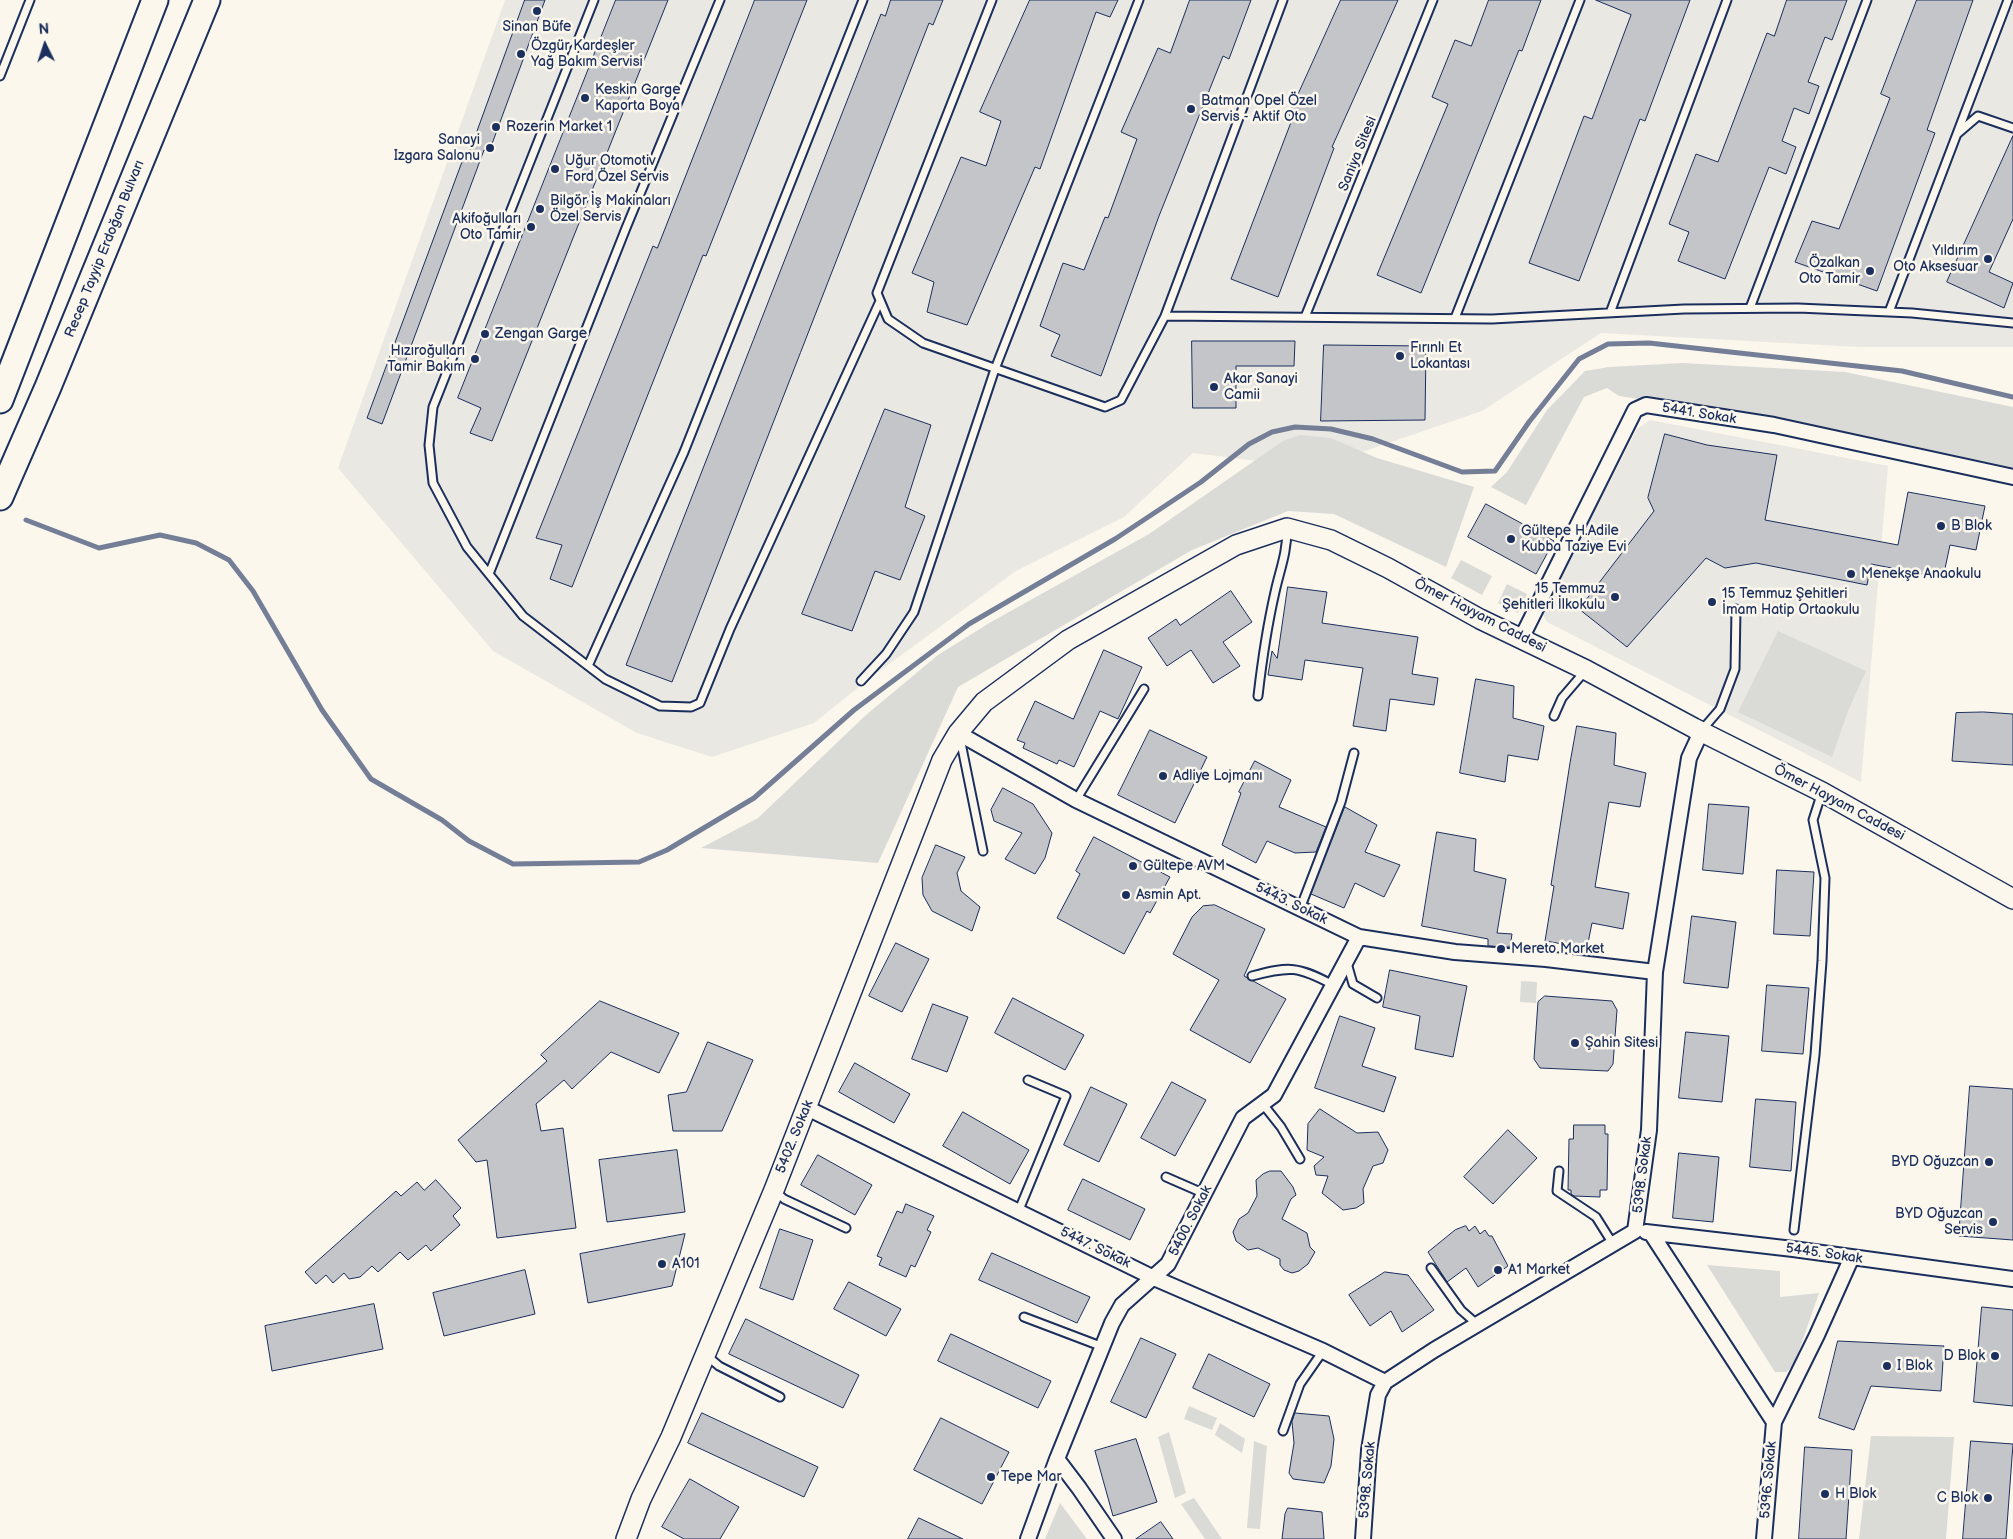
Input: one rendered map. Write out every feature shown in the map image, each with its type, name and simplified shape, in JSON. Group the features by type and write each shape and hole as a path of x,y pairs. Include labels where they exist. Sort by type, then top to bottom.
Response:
{"highway":[{"path":"0,400 155,0"},
{"name":"Recep Tayyip Erdoğan Bulvarı","path":"0,494 48,387 207,0"}],"street":[{"name":"5441. Sokak","path":"1521,639 1636,410 1646,405 1774,426 2013,477"},
{"name":"Ömer Hayyam Caddesi","path":"1287,528 1331,540 1388,568 1480,619 1586,670 1701,732 1822,792 2013,899"},
{"path":"958,733 984,702 1068,640 1236,546 1287,528"},
{"name":"5398. Sokak","path":"1363,1539 1370,1450 1378,1395 1385,1382 1434,1350 1635,1231 1649,1130 1655,972 1689,758 1701,732"},
{"name":"5443. Sokak","path":"958,733 1076,800 1359,937 1454,952 1546,959 1655,972"},
{"name":"5402. Sokak","path":"626,1539 641,1500 706,1355 774,1190 942,760 958,733"},
{"name":"5400. Sokak","path":"1028,1539 1057,1459 1112,1323 1122,1305 1168,1264 1178,1248 1243,1118 1274,1095 1359,937"},
{"name":"5447. Sokak","path":"807,1108 1019,1210 1154,1278 1323,1351 1385,1382"},
{"name":"5445. Sokak","path":"1635,1231 1793,1249 2013,1279"},
{"path":"1651,1233 1774,1422"},
{"path":"1774,1422 1817,1335 1851,1258"},
{"name":"5396. Sokak","path":"1764,1539 1774,1422"},
{"path":"1057,1459 1080,1488 1114,1539"}],"lane":[{"path":"0,76 30,0"},
{"path":"594,0 433,408 429,445 433,483 467,547 523,616 604,679 660,706 691,707 700,704 730,630 880,301"},
{"path":"489,574 626,228 720,0"},
{"path":"588,666 684,452 863,0"},
{"path":"992,0 877,293 888,320 923,343 1105,407 1120,400 1165,316 1283,0"},
{"path":"861,681 886,654 914,612 996,369 1139,0"},
{"name":"Saniya Sitesi","path":"1305,317 1433,0"},
{"path":"1455,318 1580,0"},
{"path":"1610,313 1727,0"},
{"path":"1750,308 1867,0"},
{"path":"1889,312 2008,0"},
{"path":"1956,134 1978,116 2013,128"},
{"path":"1165,316 1455,318 1750,308 1889,312 2013,323"},
{"path":"1258,696 1264,646 1276,590 1287,551 1287,528"},
{"path":"1701,732 1720,709 1735,669 1736,609"},
{"path":"1554,716 1562,698 1586,670"},
{"path":"1076,800 1144,689"},
{"path":"958,733 983,851"},
{"path":"1300,909 1341,802 1354,753"},
{"path":"1794,1230 1815,1055 1822,961 1826,878 1813,820 1822,792"},
{"path":"1346,963 1354,984 1378,998"},
{"path":"1252,976 1281,968 1296,969 1332,985"},
{"path":"1019,1210 1066,1096 1028,1080"},
{"path":"1262,1104 1281,1127 1300,1159"},
{"path":"1559,1172 1557,1191 1596,1218 1613,1244"},
{"path":"1166,1178 1205,1194"},
{"path":"774,1190 784,1199 846,1228"},
{"path":"1431,1268 1461,1310 1478,1325"},
{"path":"1024,1318 1103,1347"},
{"path":"1283,1431 1300,1384 1323,1351"},
{"path":"706,1355 719,1366 780,1397"}],"shaded area":[{"path":"505,0 2013,0 2013,347 1859,347 1601,333 1482,411 1315,468 1193,453 1124,517 1016,571 870,678 814,723 712,757 637,733 493,651 338,468"},
{"path":"1683,363 1845,372 2013,407 2013,469 1814,426 1619,396 1607,388 1584,397 1526,505 1491,487 1507,472 1547,410 1585,371 1609,367"},
{"name":"15 Temmuz Şehitleri İmam Hatip Ortaokulu","path":"1650,420 1888,466 1861,782 1547,622 1542,613 1637,429"},
{"path":"1300,435 1331,438 1377,458 1474,487 1446,567 1334,514 1288,511 1192,550 958,687 878,863 701,848 758,818 866,715 938,655 991,622 1149,534 1283,441"},
{"path":"1461,560 1492,576 1482,595 1451,578"},
{"path":"1507,584 1527,594 1518,613 1498,603"},
{"path":"1778,631 1866,671 1848,711 1832,757 1738,712"},
{"path":"1521,981 1537,982 1536,1003 1520,1002"},
{"path":"1707,1265 1780,1271 1780,1297 1819,1293 1794,1365 1786,1372 1775,1372"},
{"path":"1189,1406 1217,1418 1212,1430 1184,1419"},
{"path":"1220,1423 1245,1439 1242,1453 1215,1435"},
{"path":"1169,1432 1186,1493 1175,1498 1158,1437"},
{"path":"1871,1436 1954,1437 1946,1539 1859,1539"},
{"path":"1254,1441 1267,1446 1260,1529 1247,1528"},
{"path":"1194,1498 1222,1539 1205,1539 1181,1504"},
{"path":"1060,1503 1087,1539 1045,1539"}],"building":[{"path":"525,0 545,0 489,152 484,150 382,424 367,418 466,151 469,152"},
{"path":"616,0 668,0 492,441 470,433 481,408 458,398"},
{"path":"755,0 807,0 706,256 703,255 572,587 550,579 562,545 536,538 653,246 657,248"},
{"path":"891,0 943,0 933,25 929,23 672,682 626,665 881,14 885,16"},
{"path":"1030,0 1118,0 1110,17 1096,12 1040,169 1035,167 967,325 927,312 934,282 912,273 961,157 986,166 1001,121 980,112"},
{"path":"1190,0 1251,0 1229,59 1223,56 1159,216 1101,376 1051,356 1060,335 1040,326 1063,263 1084,270 1105,217 1108,218 1137,139 1121,132 1158,48 1170,53"},
{"path":"1341,0 1398,0 1332,147 1334,148 1278,297 1231,279 1293,117 1289,115"},
{"path":"1489,0 1541,0 1522,51 1519,50 1421,293 1377,275 1448,104 1432,97 1455,40 1471,46"},
{"path":"1596,0 1690,0 1645,121 1640,119 1579,281 1529,263 1584,116 1592,119 1631,15"},
{"path":"1787,0 1847,0 1832,40 1825,37 1808,82 1819,86 1809,114 1794,108 1782,141 1796,147 1786,174 1769,167 1725,279 1678,261 1689,232 1669,224 1696,154 1718,162 1767,33 1774,36"},
{"path":"1917,0 1973,0 1927,130 1935,133 1877,291 1795,262 1812,221 1839,229 1890,98 1881,94"},
{"path":"2013,136 2013,219 1989,272 2013,283 2004,308 1947,282"},
{"name":"Akar Sanayi Camii","path":"1192,341 1295,341 1294,366 1236,366 1236,408 1193,408"},
{"path":"1324,345 1426,346 1425,420 1321,421"},
{"path":"885,409 931,425 905,507 925,516 900,580 875,571 852,631 802,614"},
{"path":"1665,434 1707,445 1777,455 1765,520 1898,545 1908,492 1985,506 1976,550 1950,545 1943,578 1871,564 1867,585 1756,563 1725,568 1706,558 1627,647 1579,609 1654,511 1648,498"},
{"name":"Gültepe H.Adile Kubba Taziye Evi","path":"1486,504 1554,541 1536,574 1468,537"},
{"path":"1288,587 1327,592 1322,623 1418,637 1412,674 1438,678 1434,705 1390,699 1386,731 1353,726 1363,668 1305,660 1302,680 1268,675 1272,651 1277,658"},
{"path":"1231,591 1252,622 1223,642 1240,666 1213,683 1191,650 1167,666 1148,638 1176,619 1180,625"},
{"path":"1104,650 1142,667 1118,719 1100,711 1074,767 1059,760 1057,764 1023,748 1025,743 1017,740 1035,701 1073,719"},
{"path":"1476,679 1514,686 1513,718 1544,726 1538,760 1508,755 1505,782 1460,773"},
{"path":"1956,713 2013,714 2013,765 1952,761"},
{"path":"1577,726 1616,733 1614,765 1646,773 1640,807 1609,802 1595,887 1629,893 1623,929 1592,923 1587,948 1545,941 1554,886 1551,885"},
{"name":"Adliye Lojmanı","path":"1150,730 1207,757 1175,823 1118,795"},
{"path":"1255,761 1291,780 1279,807 1326,827 1316,852 1295,853 1267,841 1256,863 1222,845 1241,793 1239,792"},
{"path":"1003,788 1033,804 1052,833 1045,858 1035,874 1005,859 1022,833 994,821 991,810"},
{"path":"1709,804 1749,807 1743,874 1703,870"},
{"path":"1345,807 1377,825 1365,852 1400,865 1384,897 1355,883 1344,908 1311,894"},
{"path":"1437,832 1476,839 1474,871 1506,879 1497,933 1512,934 1510,947 1488,946 1488,939 1422,926"},
{"name":"Asmin Apt.","path":"1094,837 1170,877 1150,913 1147,911 1124,954 1057,918 1080,874 1076,871"},
{"path":"936,845 965,857 957,873 961,891 980,907 972,931 932,911 923,895 922,878"},
{"path":"1777,870 1814,872 1810,936 1774,934"},
{"path":"1215,905 1265,929 1244,976 1286,999 1250,1063 1190,1030 1219,980 1173,954 1192,917 1203,906"},
{"path":"1692,916 1736,922 1728,988 1684,983"},
{"path":"896,943 929,959 902,1012 869,996"},
{"path":"1390,970 1467,986 1453,1057 1415,1049 1420,1016 1383,1007"},
{"path":"1767,985 1809,988 1803,1054 1762,1051"},
{"name":"Şahin Sitesi","path":"1545,996 1612,1001 1617,1010 1613,1064 1608,1071 1540,1068 1534,1059 1538,1002"},
{"path":"1013,998 1084,1035 1065,1070 995,1033"},
{"path":"600,1001 679,1033 659,1073 611,1052 572,1089 564,1080 536,1104 541,1131 563,1128 576,1228 497,1238 487,1160 476,1162 458,1140 547,1061 541,1055"},
{"path":"933,1004 968,1017 947,1072 912,1059"},
{"path":"1340,1016 1375,1028 1362,1066 1396,1077 1384,1112 1315,1088"},
{"path":"1686,1032 1729,1036 1722,1102 1679,1098"},
{"path":"708,1042 753,1060 722,1131 673,1131 668,1095 686,1092"},
{"path":"855,1063 910,1094 894,1123 839,1092"},
{"path":"1172,1082 1206,1100 1175,1156 1141,1138"},
{"name":"BYD Oğuzcan","path":"1970,1086 2013,1089 2013,1240 1959,1236"},
{"path":"1091,1087 1127,1104 1099,1162 1064,1145"},
{"path":"1756,1099 1796,1102 1791,1171 1750,1167"},
{"path":"1320,1109 1357,1133 1378,1132 1388,1150 1383,1163 1373,1166 1363,1189 1364,1203 1356,1208 1343,1210 1322,1193 1328,1176 1316,1175 1314,1166 1324,1157 1307,1150 1308,1124"},
{"path":"963,1112 1029,1150 1010,1184 943,1146"},
{"path":"1574,1125 1605,1125 1605,1134 1608,1134 1607,1190 1600,1190 1600,1197 1574,1196 1571,1194 1571,1190 1568,1190 1569,1139 1573,1139"},
{"path":"1508,1130 1537,1158 1493,1204 1464,1177"},
{"path":"677,1150 685,1212 607,1222 599,1160"},
{"path":"1679,1153 1719,1157 1713,1222 1673,1218"},
{"path":"818,1155 872,1185 855,1215 801,1185"},
{"path":"1270,1171 1281,1171 1293,1187 1296,1195 1291,1199 1282,1219 1307,1233 1310,1247 1315,1252 1308,1264 1299,1271 1292,1273 1284,1270 1280,1265 1280,1259 1258,1248 1248,1250 1236,1241 1233,1232 1239,1219 1248,1213 1257,1196 1256,1180"},
{"path":"1083,1179 1145,1209 1130,1240 1068,1210"},
{"path":"436,1180 461,1208 453,1216 460,1225 431,1251 426,1245 408,1260 400,1252 378,1272 372,1266 360,1277 349,1279 344,1273 333,1283 326,1275 316,1284 305,1272 396,1191 401,1196 417,1182 424,1190"},
{"path":"906,1204 934,1216 927,1230 931,1232 915,1267 911,1265 906,1277 879,1265 882,1258 877,1256 897,1211 902,1213"},
{"path":"1466,1226 1469,1231 1475,1226 1480,1234 1485,1230 1489,1236 1492,1236 1508,1266 1478,1287 1466,1268 1447,1282 1428,1252 1455,1230"},
{"path":"780,1229 813,1240 793,1300 760,1288"},
{"path":"685,1234 672,1286 588,1303 580,1254"},
{"path":"992,1253 1090,1297 1077,1323 979,1280"},
{"path":"525,1270 535,1314 444,1336 433,1293"},
{"path":"1385,1272 1408,1275 1434,1310 1402,1332 1391,1311 1370,1326 1349,1295"},
{"path":"849,1282 901,1309 886,1336 834,1309"},
{"path":"374,1304 383,1349 272,1371 265,1326"},
{"name":"D Blok","path":"1982,1307 2013,1310 2013,1406 1974,1402"},
{"path":"746,1319 859,1375 843,1408 729,1354"},
{"path":"951,1334 1051,1381 1038,1408 938,1361"},
{"path":"1141,1338 1176,1354 1146,1418 1111,1402"},
{"name":"I Blok","path":"1838,1341 1944,1346 1941,1391 1871,1386 1854,1430 1819,1418"},
{"path":"1209,1354 1270,1384 1254,1417 1193,1388"},
{"path":"702,1413 818,1467 804,1497 688,1443"},
{"path":"1295,1413 1329,1416 1334,1439 1331,1466 1324,1483 1293,1479 1289,1473 1294,1443 1292,1422"},
{"path":"941,1418 1009,1452 982,1504 914,1470"},
{"path":"1136,1439 1157,1502 1113,1516 1095,1451"},
{"name":"C Blok","path":"1971,1441 2013,1444 2006,1539 1963,1539"},
{"name":"H Blok","path":"1805,1447 1852,1450 1846,1539 1799,1539"},
{"path":"690,1479 739,1507 720,1539 684,1539 662,1527"},
{"path":"1288,1508 1322,1512 1324,1539 1282,1539 1285,1514"},
{"path":"919,1518 963,1539 908,1539"},
{"path":"1161,1522 1173,1539 1136,1539"}],"waterway":[{"path":"26,520 99,548 160,535 196,543 229,560 253,591 322,710 371,779 442,820 469,841 513,864 639,862 667,850 754,798 854,710 969,624 1115,539 1201,482 1249,444 1272,432 1295,427 1331,429 1373,439 1462,472 1495,471 1529,422 1579,359 1608,344 1649,343 1902,371 2013,397"}],"place":[{"name":"Sinan Büfe","path":"537,11"},
{"name":"Özgür Kardeşler Yağ Bakım Servisi","path":"521,54"},
{"name":"Keskin Garge Kaporta Boya","path":"585,98"},
{"name":"Batman Opel Özel Servis - Aktif Oto","path":"1191,109"},
{"name":"Rozerin Market 1","path":"496,127"},
{"name":"Sanayi Izgara Salonu","path":"490,148"},
{"name":"Uğur Otomotiv Ford Özel Servis","path":"555,169"},
{"name":"Bilgör İş Makinaları Özel Servis","path":"540,209"},
{"name":"Akifoğulları Oto Tamir","path":"531,227"},
{"name":"Yıldırım Oto Aksesuar","path":"1988,259"},
{"name":"Özalkan Oto Tamir","path":"1870,271"},
{"name":"Zengan Garge","path":"485,334"},
{"name":"Fırınlı Et Lokantası","path":"1400,356"},
{"name":"Hızıroğulları Tamir Bakım","path":"475,359"},
{"name":"Akar Sanayi Camii","path":"1214,387"},
{"name":"B Blok","path":"1941,526"},
{"name":"Gültepe H.Adile Kubba Taziye Evi","path":"1511,539"},
{"name":"Menekşe Anaokulu","path":"1851,574"},
{"name":"15 Temmuz Şehitleri İlkokulu","path":"1615,597"},
{"name":"15 Temmuz Şehitleri İmam Hatip Ortaokulu","path":"1712,602"},
{"name":"Adliye Lojmanı","path":"1163,776"},
{"name":"Gültepe AVM","path":"1133,866"},
{"name":"Asmin Apt.","path":"1126,895"},
{"name":"Mereto Market","path":"1501,949"},
{"name":"Şahin Sitesi","path":"1575,1043"},
{"name":"BYD Oğuzcan","path":"1989,1162"},
{"name":"BYD Oğuzcan Servis","path":"1993,1222"},
{"name":"A101","path":"662,1264"},
{"name":"A1 Market","path":"1498,1270"},
{"name":"D Blok","path":"1995,1356"},
{"name":"I Blok","path":"1887,1366"},
{"name":"Tepe Mar","path":"991,1477"},
{"name":"H Blok","path":"1825,1494"},
{"name":"C Blok","path":"1988,1498"}]}
